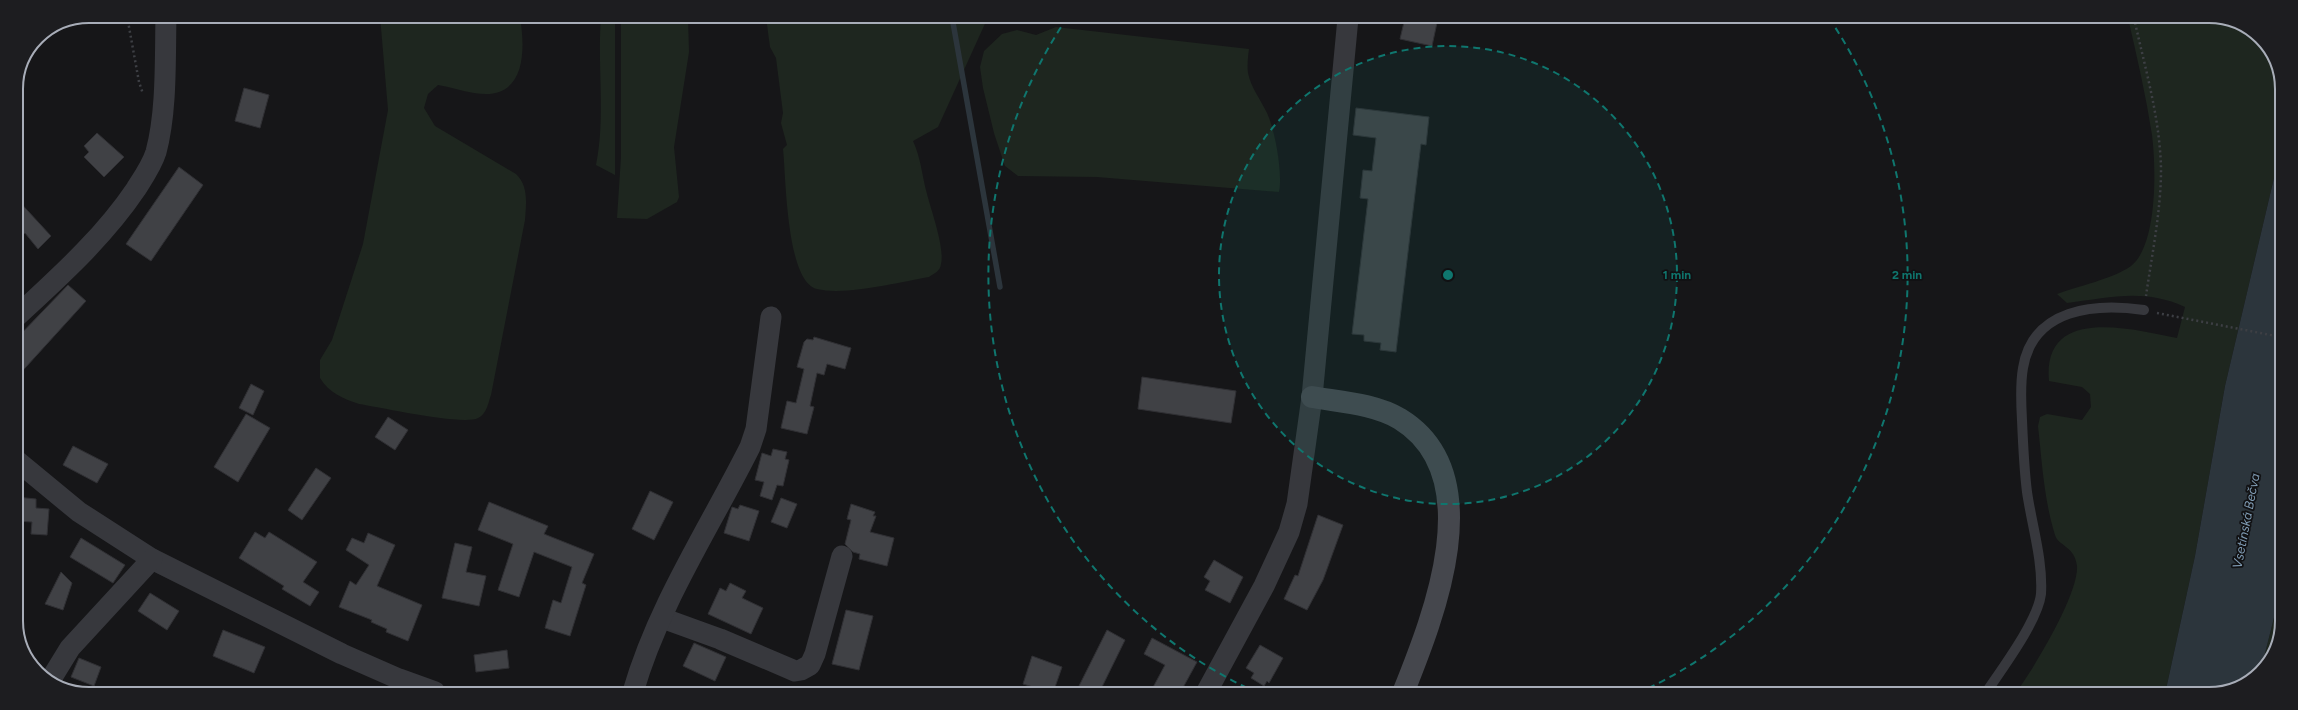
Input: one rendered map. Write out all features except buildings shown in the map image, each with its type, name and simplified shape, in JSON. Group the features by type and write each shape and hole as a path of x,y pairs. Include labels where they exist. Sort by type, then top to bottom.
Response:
{"street":[{"path":"23,310 99,237 126,203 146,172 155,153 162,117 166,23"},
{"path":"1209,687 1251,611 1289,532 1303,471 1312,397 1348,23"},
{"path":"635,687 641,666 662,618 688,564 750,447 756,429 771,317"},
{"path":"1312,397 1371,408 1400,419 1416,432 1425,442 1436,459 1442,473 1449,503 1448,546 1434,606 1405,687"},
{"path":"23,466 79,512 152,559 342,654 398,679 421,687"},
{"path":"662,618 720,639 788,670 801,670 810,665 816,654 842,556"},
{"path":"53,676 70,648 152,559"}],"lane":[{"path":"1989,687 2035,614 2041,594 2039,559 2023,461 2021,388 2026,357 2036,339 2045,329 2064,314 2090,308 2108,307 2144,310"}],"path":[{"path":"127,23 139,82 151,108 162,117"},
{"path":"2135,23 2157,121 2161,169 2156,228 2144,310 2275,336"}],"shaded area":[{"path":"381,23 521,23 523,45 522,59 513,82 504,90 491,94 474,93 438,85 428,94 424,108 435,126 516,174 525,190 525,220 491,395 485,411 478,418 456,420 439,418 359,404 342,398 332,392 320,378 320,360 332,340 363,244 388,110"},
{"path":"601,23 615,23 615,175 596,165 599,147 601,110"},
{"path":"621,23 688,23 689,52 674,147 679,197 677,202 647,219 617,218 621,157"},
{"path":"767,23 985,23 938,127 913,141 920,160 925,187 941,249 942,257 940,268 937,272 929,277 857,290 829,291 817,289 807,282 799,268 793,249 787,203 783,149 787,145 781,123 783,113 776,58 770,47"},
{"path":"2129,23 2209,23 2226,25 2238,30 2256,42 2266,56 2274,76 2275,174 2225,386 2195,556 2167,687 2020,687 2054,632 2076,579 2076,559 2070,550 2059,542 2051,522 2044,481 2038,426 2040,417 2047,414 2082,420 2091,407 2090,394 2082,387 2049,381 2051,357 2060,341 2075,332 2094,328 2137,330 2177,338 2185,307 2170,301 2141,296 2112,297 2067,303 2057,294 2106,278 2131,266 2140,256 2146,241 2151,223 2154,166 2152,135"},
{"path":"1056,27 1249,49 1249,78 1267,113 1273,130 1280,174 1279,192 1097,177 1018,176 1005,166 994,133 983,88 980,67 984,51 1002,34 1017,30 1036,35"},
{"path":"2275,614 2273,638 2264,657"}],"water":[{"name":"Vsetínská Bečva","path":"2275,174 2275,614 2264,657 2256,668 2249,673 2238,680 2217,686 2167,687 2195,556 2225,386"}],"waterway":[{"path":"953,23 1000,287"}]}
